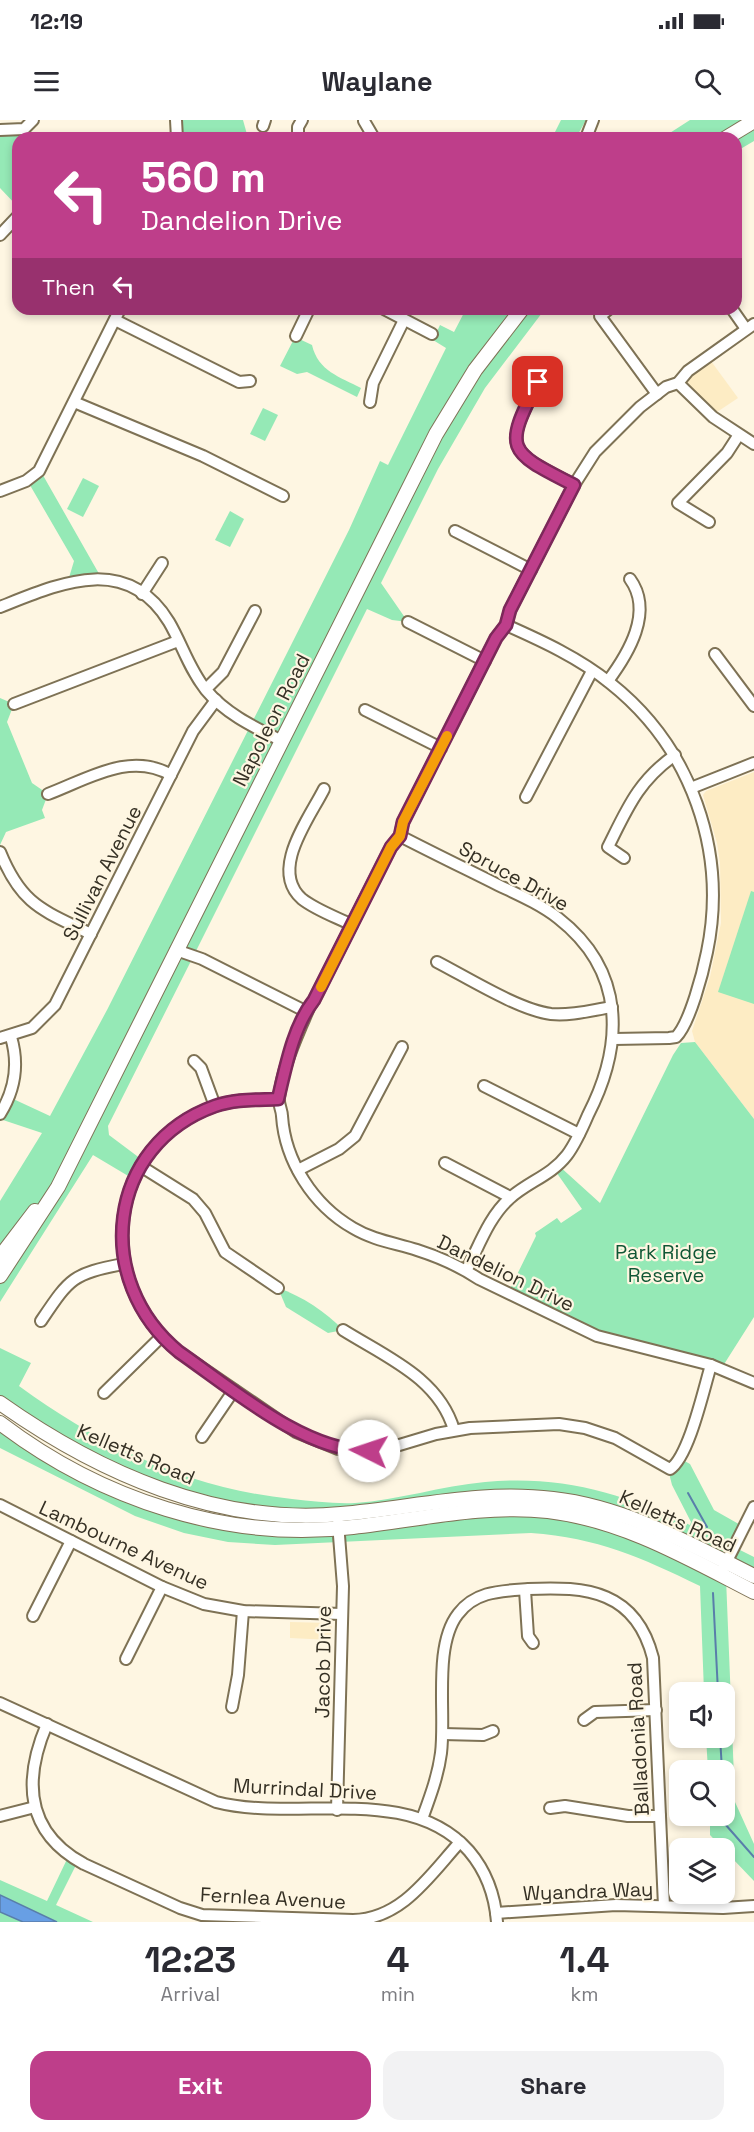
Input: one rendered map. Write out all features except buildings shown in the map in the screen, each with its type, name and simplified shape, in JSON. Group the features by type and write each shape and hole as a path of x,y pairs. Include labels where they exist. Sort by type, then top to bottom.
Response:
{"main road":[{"path":"736,132 754,122"},
{"name":"Napoleon Road","path":"0,1276 41,1216 71,1159 448,414 475,370 517,315"},
{"name":"Napoleon Road","path":"0,1257 71,1159"},
{"name":"Kelletts Road","path":"0,1403 63,1444 133,1478 180,1496 261,1513 338,1522"},
{"name":"Kelletts Road","path":"0,1423 77,1471 138,1499 179,1514 262,1529 338,1522 484,1496 555,1499 624,1515 723,1569 754,1592"},
{"name":"Kelletts Road","path":"723,1569 754,1576"}],"street":[{"path":"0,130 24,129 33,120"},
{"path":"0,491 26,481 39,471 117,315"},
{"path":"296,336 306,315"},
{"path":"395,315 433,332"},
{"path":"601,315 657,394"},
{"path":"738,315 750,326"},
{"path":"115,320 239,382 250,381"},
{"path":"370,402 373,382 405,320"},
{"name":"Dandelion Drive","path":"750,326 688,371 678,383 657,394 610,435 574,485 508,614 506,625 498,634 403,822 400,836 391,847 314,1000 306,1011 286,1062 278,1099 288,1147 298,1170 322,1204 352,1228 378,1240 426,1253 454,1266 467,1269 479,1279 597,1336 711,1365 754,1383"},
{"path":"538,382 516,426 517,449 527,460 574,485"},
{"path":"678,383 701,407 738,436 754,444"},
{"path":"74,402 203,456 283,496"},
{"path":"709,522 678,503 727,453 738,436"},
{"path":"455,531 531,570"},
{"path":"142,594 162,563"},
{"path":"0,607 56,585 83,579 116,582 142,594 165,615 190,669 216,700 243,721 282,741"},
{"path":"608,681 625,657 635,637 639,601 630,579"},
{"path":"206,689 223,672 255,611"},
{"path":"408,621 485,660"},
{"path":"506,625 592,670 608,681 641,711 675,755 691,788 707,836 712,868 713,910 702,970 679,1040 614,1039"},
{"path":"14,705 178,641"},
{"path":"715,654 754,706"},
{"path":"526,797 592,670"},
{"name":"Sullivan Avenue","path":"5,1037 32,1028 51,1010 199,722 216,700"},
{"path":"365,710 441,748"},
{"path":"624,858 608,848 632,800 647,777 675,755"},
{"path":"691,788 754,763"},
{"path":"48,794 124,765 148,765 171,775"},
{"path":"324,789 292,853 289,875 292,886 304,900 352,925"},
{"name":"Spruce Drive","path":"400,836 531,901 558,918 591,954 604,979 612,1007 614,1039 607,1076 570,1151 555,1168 510,1197 493,1218 467,1269"},
{"path":"0,852 13,882 27,899 44,911 91,934"},
{"path":"177,946 306,1011"},
{"path":"437,962 525,1006 546,1013 570,1014 612,1007"},
{"path":"0,1114 14,1081 15,1062 5,1037"},
{"path":"298,1170 339,1149 355,1136 402,1047"},
{"path":"194,1061 201,1068 215,1106"},
{"path":"484,1086 579,1134"},
{"path":"278,1099 247,1100 215,1106 178,1126 160,1142 142,1167 126,1204 122,1230 123,1264 138,1304 161,1337 234,1390 304,1436 338,1449 361,1451 386,1449 454,1430 546,1424 574,1426 622,1441 670,1469 676,1465 691,1433 711,1365"},
{"path":"445,1163 510,1197"},
{"path":"142,1167 193,1199 205,1213 225,1252 278,1288"},
{"path":"41,1321 62,1290 74,1278 90,1270 123,1264"},
{"path":"343,1330 432,1388 448,1411 454,1430"},
{"path":"104,1393 161,1337"},
{"path":"202,1437 234,1390"},
{"name":"Lambourne Avenue","path":"0,1505 162,1587 204,1604 243,1611 342,1614"},
{"path":"723,1569 754,1507"},
{"name":"Jacob Drive","path":"338,1522 343,1586 338,1810"},
{"path":"33,1616 70,1541"},
{"path":"126,1659 162,1587"},
{"name":"Balladonia Road","path":"422,1819 437,1773 442,1734 444,1652 452,1622 465,1606 495,1591 567,1588 589,1590 608,1597 623,1607 639,1624 649,1643 654,1666 664,1906"},
{"path":"525,1590 528,1636 533,1643"},
{"path":"232,1707 239,1670 243,1611"},
{"name":"Murrindal Drive","path":"0,1703 216,1802 247,1807 396,1812 422,1819 441,1828 460,1842 482,1870 492,1892 496,1918"},
{"path":"584,1720 595,1712 656,1710"},
{"name":"Fernlea Avenue","path":"46,1724 32,1769 35,1807 47,1832 69,1855 180,1908 210,1916 353,1920 374,1917 401,1905 460,1842"},
{"path":"442,1734 483,1735 493,1731"},
{"path":"550,1808 565,1806 628,1816 660,1816"},
{"path":"0,1816 35,1807"},
{"name":"Wyandra Way","path":"496,1918 616,1905 754,1905"}],"shaded area":[{"path":"708,357 738,398 711,416 682,379"},
{"path":"754,772 754,1119 695,1042 692,1031 710,977 721,923 720,863 717,843 703,795 706,791"},
{"path":"290,1622 329,1623 332,1627 331,1640 290,1638"}],"green space":[{"path":"176,120 243,120 246,132 177,132"},
{"path":"561,120 586,120 579,132 555,132"},
{"path":"690,120 754,120 754,141 742,148 742,132 671,132"},
{"path":"24,129 25,132 12,132 12,201 0,188 0,130"},
{"path":"463,315 540,315 485,388 438,469 381,583 408,622 392,620 367,609 195,953 179,943 193,957 108,1126 109,1135 145,1162 135,1180 93,1155 0,1302 0,1276 41,1203 0,1257 0,1201 42,1133 0,1119 0,1103 5,1105 9,1097 50,1116 107,1010 349,530 380,461 388,465 446,348 433,340 440,325 454,332"},
{"path":"295,337 312,345 319,361 331,372 361,388 357,397 307,372 297,374 280,366"},
{"path":"263,408 278,415 265,441 250,434"},
{"path":"40,470 102,579 68,581 74,561 27,480"},
{"path":"83,478 99,486 83,517 67,509"},
{"path":"230,511 244,519 230,547 215,540"},
{"path":"0,698 14,704 7,722 32,783 48,794 42,810 45,818 6,832 0,845"},
{"path":"751,891 754,892 754,1004 718,992"},
{"name":"Park Ridge Reserve","path":"695,1042 754,1119 754,1317 721,1369 633,1347 508,1293 536,1236 535,1233 557,1218 561,1223 582,1209 554,1169 558,1165 600,1203 673,1055 681,1043"},
{"path":"278,1288 313,1305 343,1330 328,1333 286,1307"},
{"path":"0,1348 31,1363 19,1386 82,1428 115,1446 182,1474 254,1493 292,1499 355,1503 485,1482 540,1481 615,1495 690,1525 691,1522 672,1485 668,1469 679,1458 690,1464 714,1510 744,1527 734,1547 754,1557 754,1576 576,1503 303,1516 160,1489 0,1403"},
{"path":"0,1422 107,1486 251,1528 453,1513 572,1515 726,1578 730,1682 704,1682 700,1586 618,1550 577,1539 531,1533 275,1545 228,1542 184,1533 135,1516 0,1448"},
{"path":"707,1748 733,1748 733,1760 707,1760"},
{"path":"735,1802 754,1844 754,1881 735,1861 735,1838 713,1838 710,1835 710,1826 735,1826"},
{"path":"69,1855 78,1861 56,1905 93,1922 0,1922 0,1880 47,1901"}],"water":[{"path":"0,1895 57,1922 23,1922 0,1912"}],"waterway":[{"path":"688,1493 707,1527"},
{"path":"713,1593 717,1682"},
{"path":"721,1748 721,1760"},
{"path":"727,1826 754,1857"}],"slow traffic":[{"path":"321,987 391,847 398,840 403,822 447,736"}],"route":[{"path":"369,1451 338,1449 304,1436 179,1352 161,1337 138,1304 125,1271 122,1251 123,1221 128,1197 142,1167 160,1142 178,1126 215,1106 247,1100 278,1099 286,1062 303,1023 304,1014 314,1000 391,847 398,840 403,822 498,634 504,629 508,621 508,614 574,485 527,460 517,449 516,426 538,382"}]}
